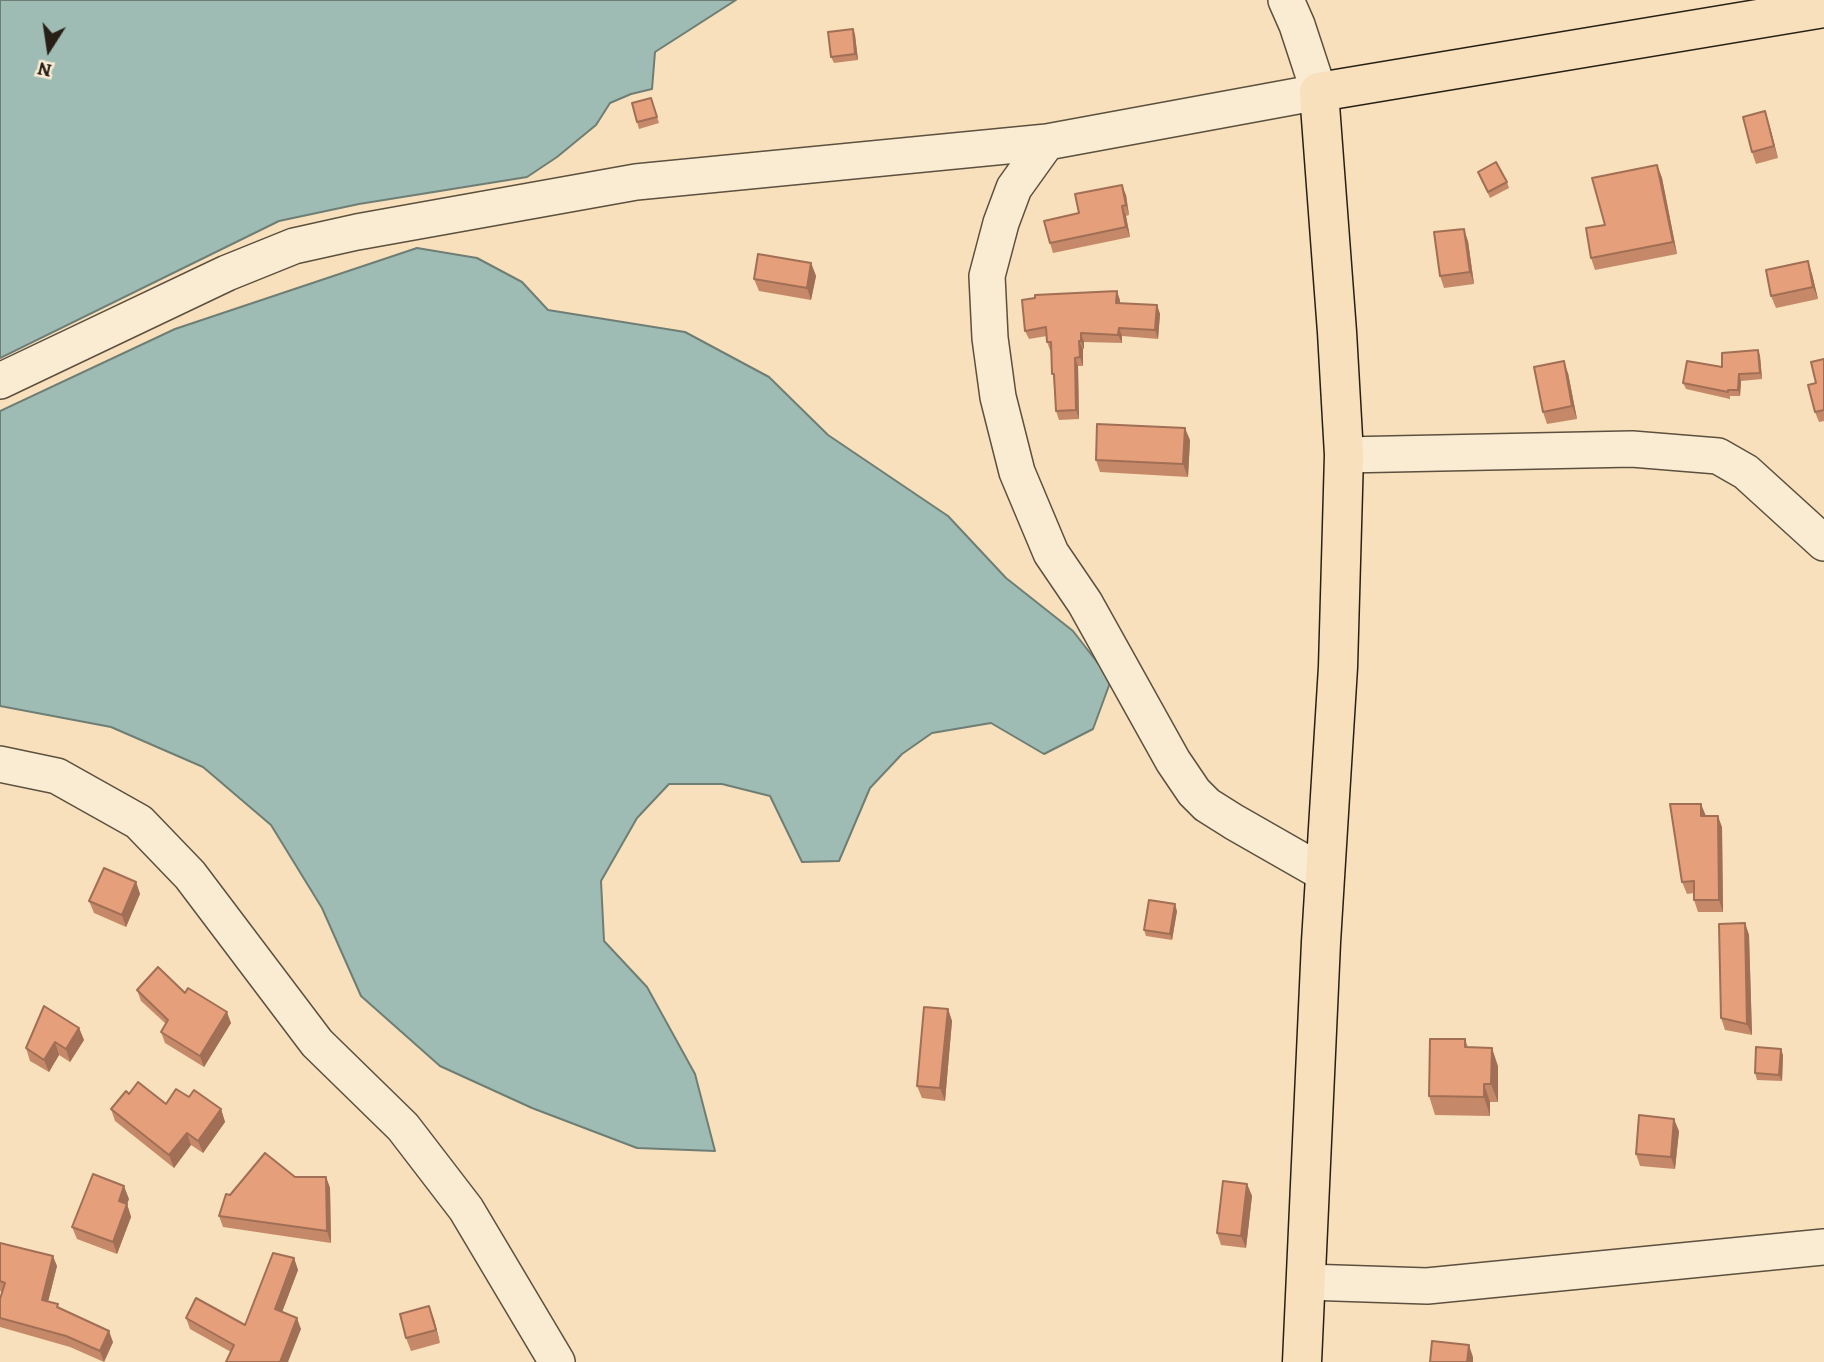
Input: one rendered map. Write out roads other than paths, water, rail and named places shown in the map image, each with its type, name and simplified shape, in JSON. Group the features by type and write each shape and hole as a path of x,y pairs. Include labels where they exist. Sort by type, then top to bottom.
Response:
{"main road":[{"path":"1302,1362 1325,874 1338,667 1344,455 1319,92 1824,8"}],"street":[{"path":"0,381 227,272 294,246 332,237 636,182 1047,142 1319,92 1286,0"},
{"path":"1047,142 1014,188 1001,223 987,276 990,338 998,397 1017,472 1051,554 1086,603 1173,761 1194,792 1234,822 1325,874"},
{"path":"1344,455 1632,449 1718,456 1745,471 1824,543"},
{"path":"0,764 57,776 139,822 190,875 317,1043 403,1127 466,1209 557,1362"},
{"path":"1306,1282 1427,1286 1824,1247"}],"water":[{"path":"0,0 736,0 655,52 652,89 610,103 596,125 527,177 359,204 279,221 0,358"},
{"path":"417,248 477,258 522,282 548,310 685,332 769,377 828,435 948,516 1006,578 1073,631 1111,680 1093,729 1044,754 991,723 932,733 902,754 870,788 839,861 802,862 770,796 722,784 669,784 637,818 601,881 604,941 647,987 695,1074 715,1151 637,1148 532,1108 440,1066 361,996 322,908 271,825 203,767 111,727 0,706 0,411 175,329"}]}
